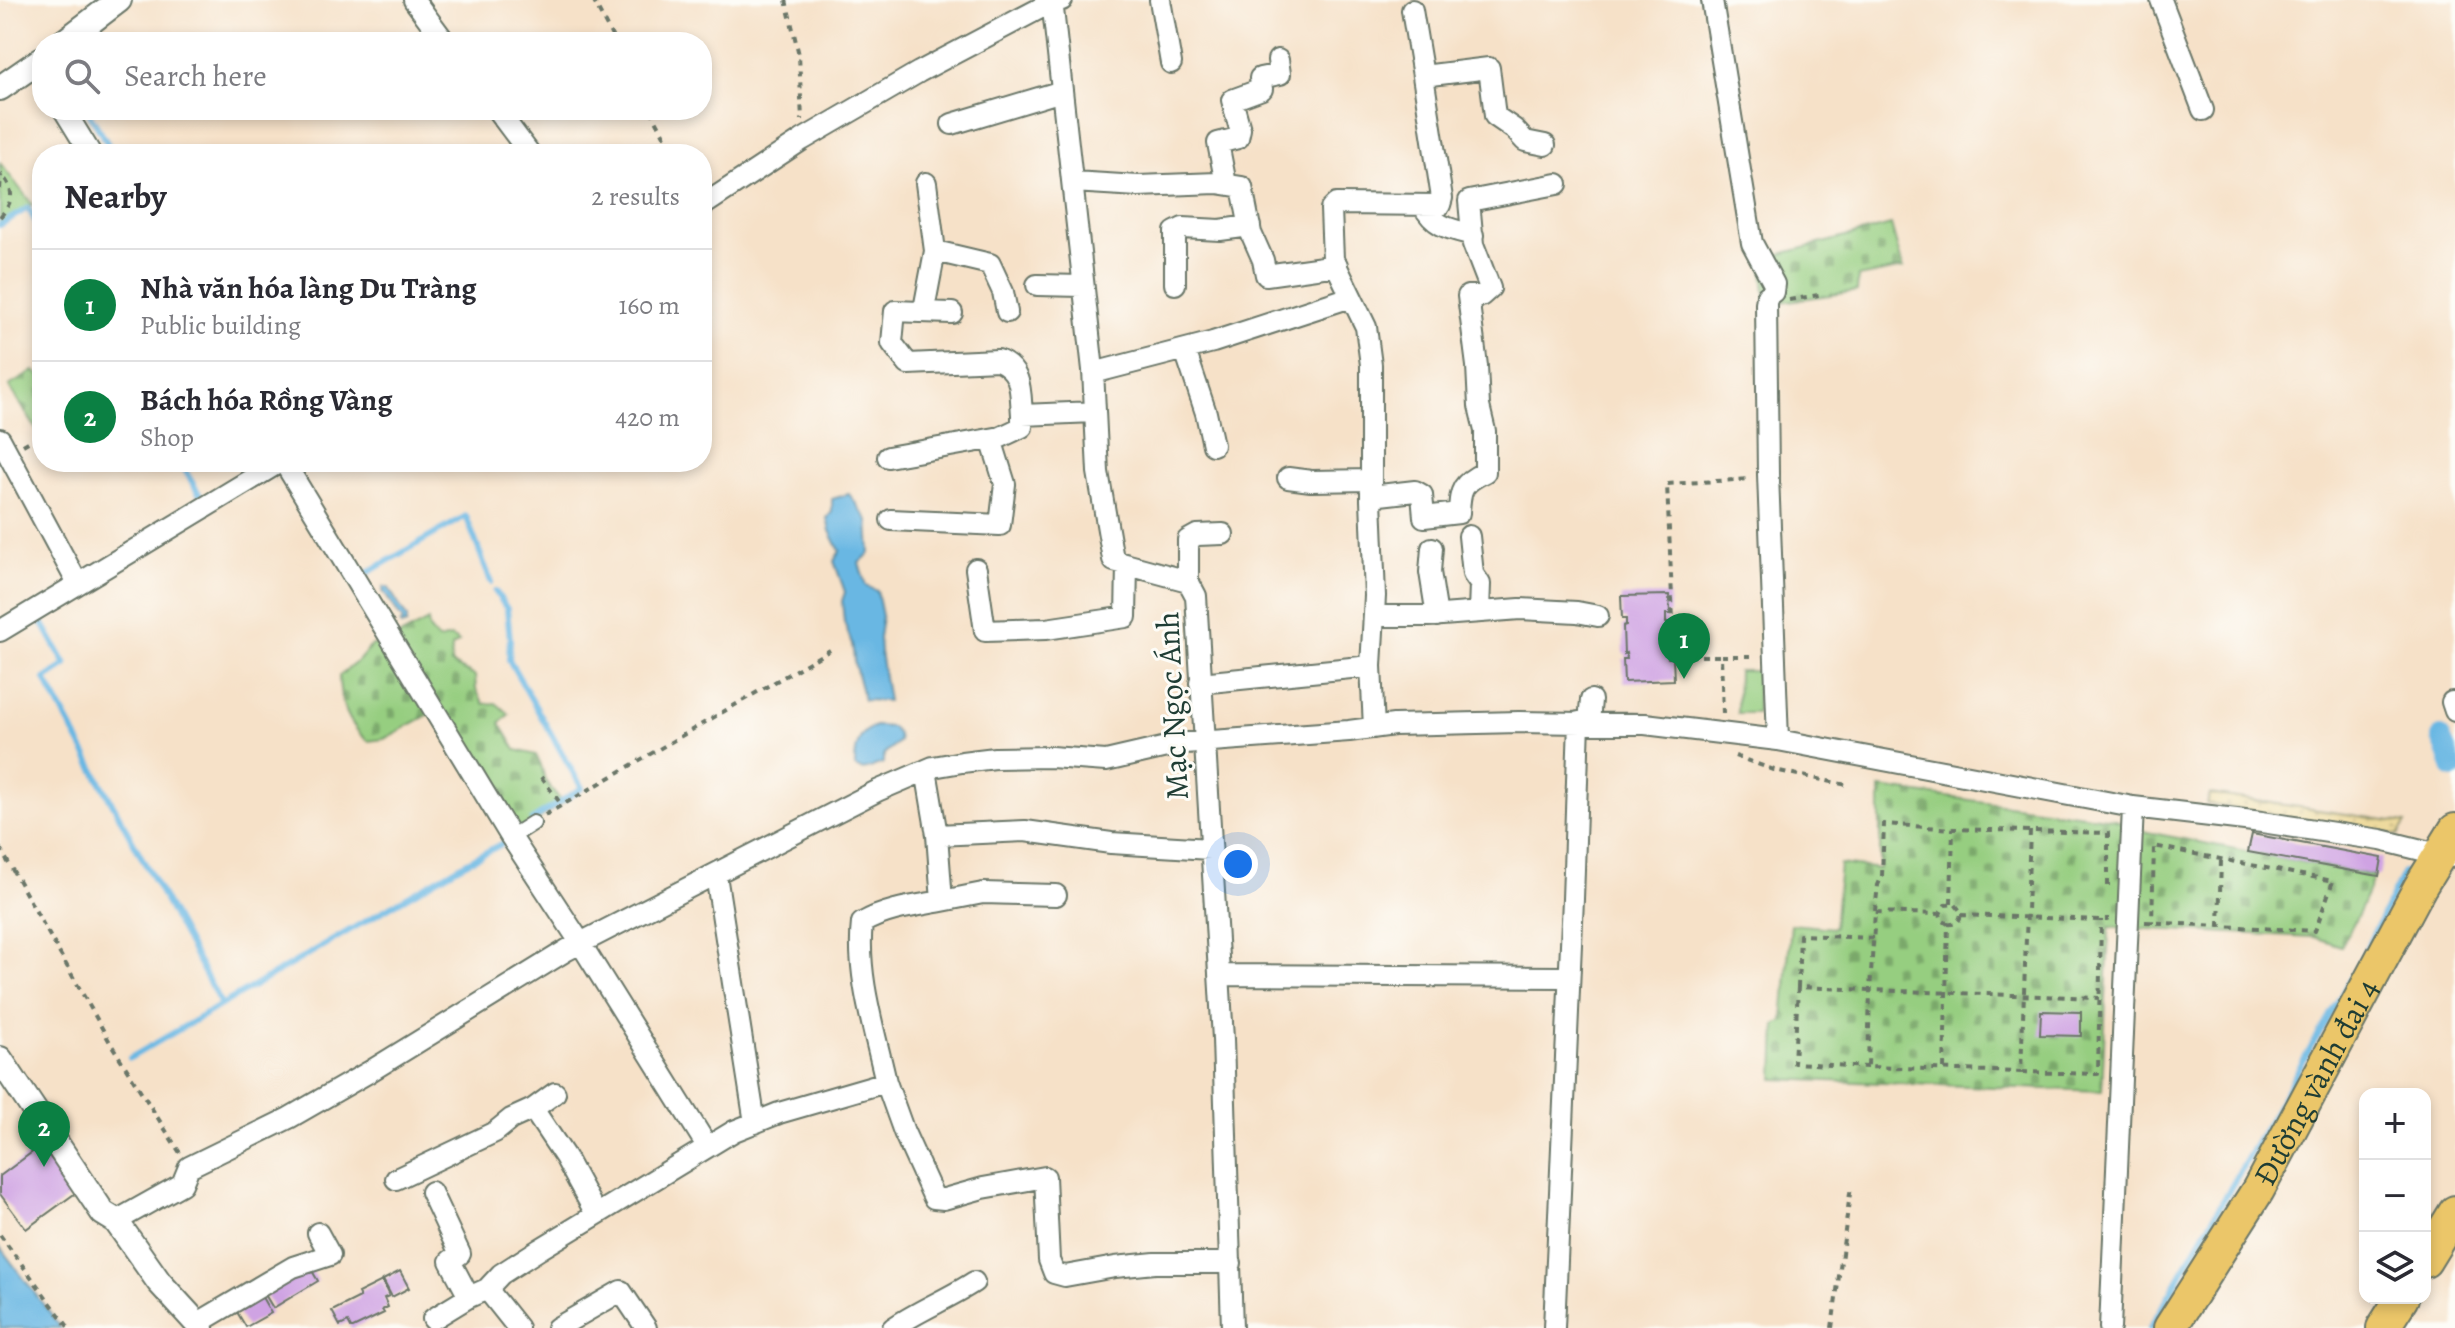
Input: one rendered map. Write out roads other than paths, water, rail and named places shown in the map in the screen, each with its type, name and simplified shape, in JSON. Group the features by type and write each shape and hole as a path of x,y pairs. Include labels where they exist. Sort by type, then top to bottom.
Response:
{"main road":[{"name":"Đường vành đai 4","path":"2170,1328 2258,1190 2420,887 2450,848"},
{"path":"2431,1251 2455,1212"},
{"path":"2383,1328 2398,1304"}],"street":[{"path":"77,32 119,0"},
{"path":"414,0 438,32"},
{"path":"1160,0 1171,63"},
{"path":"1712,0 1752,243 1774,284 1766,304 1768,474 1778,740"},
{"path":"2161,0 2203,110"},
{"path":"712,199 802,140 919,72 1055,1 1093,373 1098,472 1113,559 1127,565 1126,617 1046,629 985,631 976,569"},
{"path":"1374,728 1371,666 1375,616 1369,352 1366,327 1333,259 1331,209 1336,204 1440,205 1442,198 1412,10"},
{"path":"1226,184 1218,143 1238,138 1240,129 1232,100 1262,89 1260,78 1280,74 1278,60"},
{"path":"1423,76 1489,68 1495,116 1525,141 1545,145"},
{"path":"0,88 32,70"},
{"path":"952,124 1062,91"},
{"path":"70,120 85,144"},
{"path":"504,120 522,144"},
{"path":"1073,182 1138,186 1226,184 1242,187 1250,226 1266,275 1337,265"},
{"path":"920,312 925,304 935,251 926,183"},
{"path":"1288,478 1415,491 1422,495 1424,517 1459,513 1460,495 1465,484 1485,472 1479,453 1485,431 1479,406 1468,296 1481,296 1490,288 1473,244 1469,201 1557,184"},
{"path":"1423,205 1429,218 1447,229 1473,235"},
{"path":"1175,284 1175,232 1183,228 1220,230 1250,226"},
{"path":"935,251 990,264 1003,292 1007,312"},
{"path":"1037,285 1082,286"},
{"path":"1093,373 1185,350 1351,297"},
{"path":"888,457 1001,437 1022,427 1017,373 1008,365 998,360 908,364 892,343 895,311 952,313"},
{"path":"1185,350 1213,445"},
{"path":"1022,415 1095,412"},
{"path":"0,439 78,584"},
{"path":"891,520 1000,525 1005,484 991,439"},
{"path":"0,631 265,472"},
{"path":"288,472 511,837 707,1146"},
{"path":"1188,581 1188,540 1197,535 1223,534"},
{"path":"1469,536 1473,574 1480,584 1479,611"},
{"path":"1432,548 1430,572 1437,616"},
{"name":"Mạc Ngọc Ánh","path":"1127,565 1188,581 1196,596 1219,975 1232,1328"},
{"path":"1375,616 1437,616 1520,609 1598,616"},
{"path":"1200,683 1371,666"},
{"path":"1554,1328 1568,977 1584,722 1591,700"},
{"path":"116,1221 182,1184 189,1167 289,1118 580,943 877,791 926,770 995,758 1051,757 1106,761 1184,743 1416,724 1723,723 1778,740 2133,807 2450,848"},
{"path":"926,770 937,835 942,901"},
{"path":"2110,1328 2133,807"},
{"path":"511,837 533,823"},
{"path":"937,835 1025,831 1111,843 1210,849"},
{"path":"716,875 755,1123"},
{"path":"1056,895 983,893 890,911 862,923 860,939 866,986 886,1082 904,1132 934,1198 944,1199 983,1188 1045,1177 1049,1260 1054,1273 1065,1276 1155,1263 1231,1263"},
{"path":"1219,975 1568,977"},
{"path":"0,1059 103,1213 116,1221 159,1282 200,1325 293,1267 330,1255 318,1233"},
{"path":"433,1319 478,1293 501,1274 596,1214 734,1131 779,1113 886,1082"},
{"path":"396,1179 495,1132 555,1093"},
{"path":"533,1109 565,1157 596,1214"},
{"path":"431,1192 460,1254 450,1261 478,1293 518,1328"},
{"path":"893,1328 974,1282"},
{"path":"557,1328 621,1291 646,1328"}],"water":[{"path":"849,494 868,520 870,553 859,563 866,586 877,591 882,616 880,652 888,701 864,700 844,622 842,601 845,592 834,561 840,551 827,518 832,512 832,499"},
{"path":"384,587 388,587 407,618 407,624 401,626 403,621 383,591"},
{"path":"875,726 892,727 899,741 884,754 883,763 859,769 855,767 858,743 864,733"},
{"path":"0,1247 61,1328 0,1328"}],"waterway":[{"path":"93,120 108,144"},
{"path":"0,225 28,208 32,215"},
{"path":"186,472 204,502"},
{"path":"360,577 466,516 491,582"},
{"path":"495,591 507,609 509,660 582,788 532,820"},
{"path":"39,617 66,665 45,679 221,1004"},
{"path":"2441,737 2453,769"},
{"path":"130,1058 509,840"},
{"path":"2150,1328 2354,973 2404,872"}],"place":[{"name":"Nhà văn hóa làng Du Tràng","path":"1684,679"},
{"name":"Bách hóa Rồng Vàng","path":"44,1167"}]}
